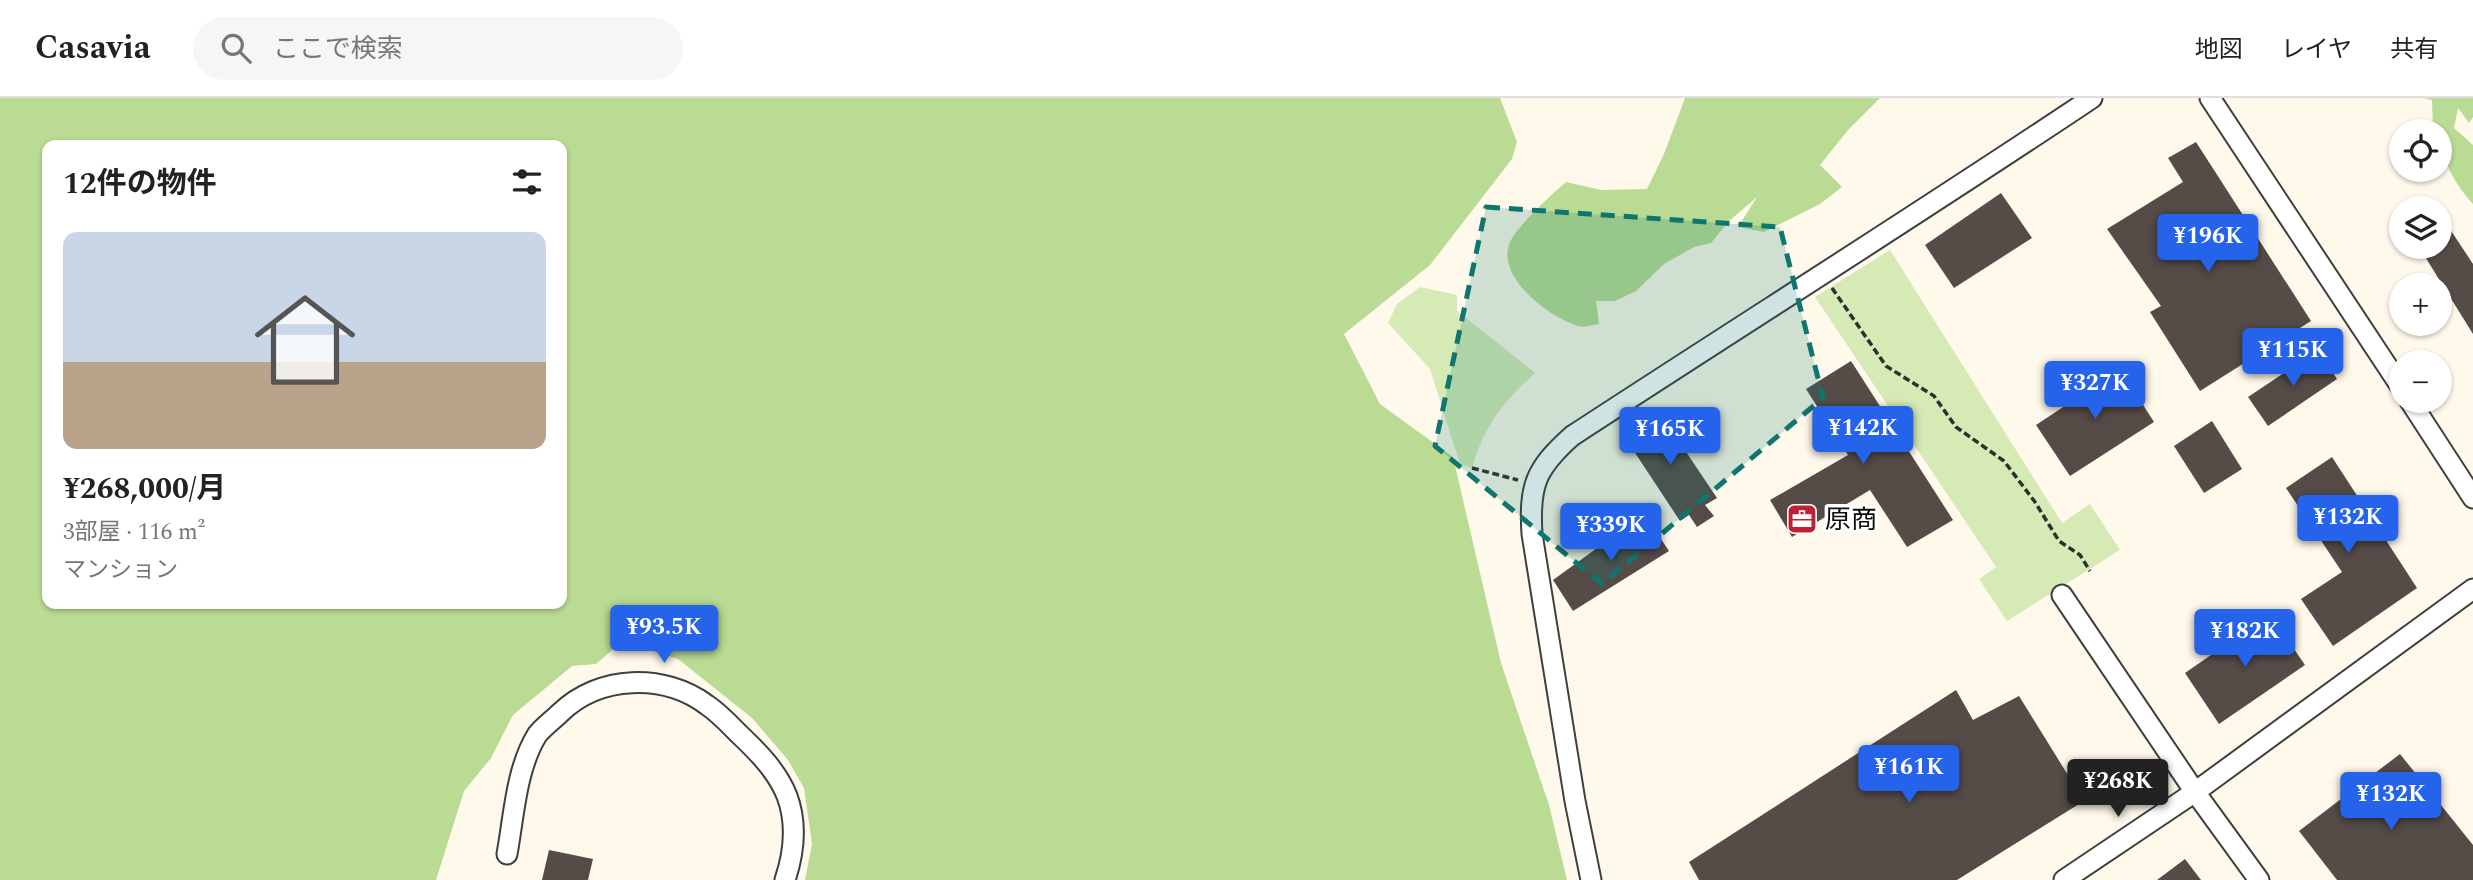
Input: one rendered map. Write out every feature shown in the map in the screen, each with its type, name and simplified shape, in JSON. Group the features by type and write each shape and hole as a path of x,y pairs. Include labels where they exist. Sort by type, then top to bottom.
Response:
{"street":[{"path":"1591,880 1573,788 1532,534 1530,503 1535,480 1551,455 1572,436 1817,275 1935,203 2092,98"},
{"path":"2210,98 2389,369"},
{"path":"2418,413 2473,498"},
{"path":"2064,880 2195,792 2473,589"},
{"path":"2062,595 2195,792 2259,880"},
{"path":"508,854 526,761 538,734 568,705 596,689 626,682 658,684 684,692 707,704 754,748 779,779 788,797 793,818 791,860 785,880"}],"path":[{"path":"1828,281 1886,366 1934,396 1956,428 2004,461 2035,502 2059,541 2080,555 2090,571"},
{"path":"1472,468 1522,482"}],"highlighted area":[{"path":"1486,207 1780,227 1823,398 1602,584 1435,446"}],"green space":[{"path":"0,98 1500,98 1517,142 1512,159 1430,265 1344,334 1380,404 1453,457 1501,663 1549,805 1567,880 805,880 812,844 804,788 788,760 752,718 678,659 637,646 618,645 596,664 572,666 513,715 491,758 464,791 436,880 0,880"},
{"path":"1685,98 1880,98 1848,130 1820,165 1842,187 1820,204 1764,232 1738,227 1757,197 1729,221 1711,243 1694,247 1664,264 1636,291 1615,301 1596,301 1599,324 1580,327 1553,314 1528,294 1510,269 1507,255 1514,235 1535,210 1566,182 1601,190 1647,189 1664,154"},
{"path":"2423,98 2473,98 2473,117 2469,123 2458,108 2454,128 2473,145 2473,204 2452,174 2452,119 2433,119 2432,100"},
{"path":"1890,250 2062,523 2090,504 2120,550 2007,621 1979,579 1996,567 1815,297"},
{"path":"1420,287 1457,295 1457,311 1535,373 1496,415 1472,468 1460,464 1430,369 1388,323 1397,304"}],"building":[{"path":"2196,142 2311,321 2200,391 2150,312 2161,306 2107,229 2183,182 2168,158"},
{"path":"2001,193 2032,238 1954,288 1925,245"},
{"path":"2452,232 2473,264 2473,334 2452,300 2452,273 2435,273 2426,259 2452,259"},
{"path":"2318,350 2337,379 2268,426 2248,397"},
{"path":"1851,361 1953,520 1907,547 1870,490 1792,537 1770,500 1848,455 1806,389"},
{"path":"2097,365 2106,381 2122,372 2154,422 2070,476 2036,425 2086,392 2077,378"},
{"path":"1656,407 1717,498 1705,505 1714,516 1697,527 1689,515 1680,521 1620,430"},
{"path":"2212,421 2242,469 2204,493 2174,446"},
{"path":"2332,457 2417,588 2333,646 2301,599 2342,572 2286,488"},
{"path":"1644,514 1669,551 1573,611 1553,580"},
{"path":"2270,614 2305,665 2219,724 2185,673"},
{"path":"1956,690 1973,720 2019,696 2084,801 1957,880 1699,880 1689,862"},
{"path":"2400,754 2473,845 2473,880 2337,880 2299,831"},
{"path":"549,850 593,859 588,880 542,880"},
{"path":"2185,859 2201,880 2157,880"}],"place":[{"name":"原商","path":"1802,519"}]}
